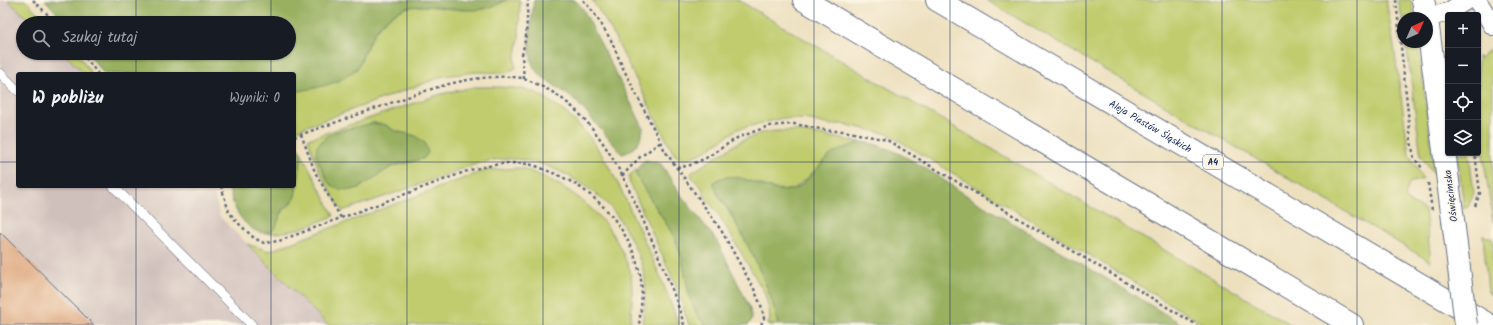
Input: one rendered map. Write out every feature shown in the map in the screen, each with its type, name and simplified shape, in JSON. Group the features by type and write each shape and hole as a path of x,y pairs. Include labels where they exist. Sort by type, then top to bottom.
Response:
{"main road":[{"path":"804,0 1352,325"},
{"name":"Aleja Piastów Śląskich","path":"936,0 1490,325"},
{"name":"Oświęcimska","path":"1423,0 1426,12"},
{"name":"Oświęcimska","path":"1431,48 1454,220 1466,325"}],"street":[{"path":"1433,16 1448,12 1467,0"},
{"path":"1477,0 1493,26"}],"lane":[{"path":"0,73 16,89"},
{"path":"115,188 252,325"}],"path":[{"path":"33,0 49,16"},
{"path":"524,79 522,55 526,36 528,0"},
{"path":"583,0 594,13 611,40 623,68 661,142 677,168 721,230 754,289 762,308 764,318 761,325"},
{"path":"1396,0 1413,152 1414,158 1424,171"},
{"path":"87,60 96,72"},
{"path":"296,136 460,80 513,77 524,79 547,89 566,101 582,117 599,138 622,176 669,282 684,325"},
{"path":"677,168 688,166 706,158 737,138 769,126 794,124 831,131 844,131 887,140 1197,325"},
{"path":"301,134 316,172 341,218"},
{"path":"622,176 640,157 661,142"},
{"path":"1473,209 1480,193 1475,156"},
{"path":"222,188 229,212 254,238 264,243 279,241 470,170 490,165 528,164 568,179 586,191 606,208 621,228 640,271 642,295 639,325"},
{"path":"1426,177 1428,183"}],"shaded area":[{"path":"0,0 8,0 25,16 16,16 16,60 70,60 83,72 16,72 16,188 213,188 220,217 328,325 0,325"}],"green space":[{"path":"8,0 25,0 41,16 25,16"},
{"path":"45,0 506,0 493,6 480,9 467,10 430,6 406,8 385,20 376,31 359,65 350,74 342,79 326,85 296,92 296,72 102,72 93,60 296,60 296,16 60,16"},
{"path":"506,0 520,0 519,38 515,60 516,68 506,73 476,72 444,76 296,130 296,92 326,85 357,69 374,31 387,18 407,7 428,5 461,9 484,9"},
{"path":"534,0 575,0 583,9 643,127 640,140 630,151 622,154 576,101 540,75 534,68 531,60 529,38"},
{"path":"592,0 738,0 1292,325 1205,325 888,134 842,124 829,125 811,120 783,118 738,129 702,153 683,160 675,155 670,147 610,28"},
{"path":"986,0 1386,0 1409,154 1423,179 1409,183 1405,197 1411,203 1425,210 1431,262"},
{"path":"1398,0 1411,0 1414,12 1401,12"},
{"path":"1407,48 1419,48 1435,175 1421,156"},
{"path":"1491,48 1493,50 1493,222 1481,140 1481,57"},
{"path":"70,60 82,60 91,72 83,72"},
{"path":"474,87 506,87 522,89 539,94 570,117 595,145 615,177 655,265 679,325 642,325 645,298 644,276 641,262 623,225 611,208 595,193 571,177 545,165 518,159 488,161 342,211 319,171 308,139 441,94","holes":["373,123 386,125 395,131 416,136 428,153 424,157 391,167 386,170 329,183 316,154 345,129 356,128"]},
{"path":"373,123 386,125 395,131 416,136 425,143 428,153 423,159 394,165 359,188 352,190 337,189 329,183 319,163 316,154 317,146 327,136 335,132"},
{"path":"775,131 797,131 859,142 829,157 792,190 774,189 756,183 716,192 735,222 753,256 768,291 779,325 768,325 770,319 769,309 764,292 719,215 705,197 702,188 692,177 691,173 741,141 761,133"},
{"path":"859,142 874,144 890,149 922,166 982,205 1183,325 779,325 759,268 713,182 722,178 742,178 771,188 791,190 806,181 831,155"},
{"path":"297,147 301,152 302,157 295,196 281,213 273,230 268,233 262,233 252,228 242,220 233,204 229,188 296,188"},
{"path":"301,152 334,216 292,231 266,233 274,226 284,210 293,201 296,192"},
{"path":"1457,156 1469,156 1474,193 1468,207 1464,208"},
{"path":"646,160 661,164 681,195 717,241 749,306 752,319 748,325 707,325 694,309 690,299 681,256 674,236 636,174 641,163"},
{"path":"521,168 538,174 568,191 595,212 606,225 616,240 631,274 632,300 630,325 328,325 247,244 269,251 486,170"},
{"path":"637,169 636,174 674,236 691,295 703,322 707,325 689,325 676,286 629,181 629,176"},
{"path":"1483,235 1493,239 1493,296 1488,293"}],"building":[{"path":"0,232 94,325 0,325"}]}
